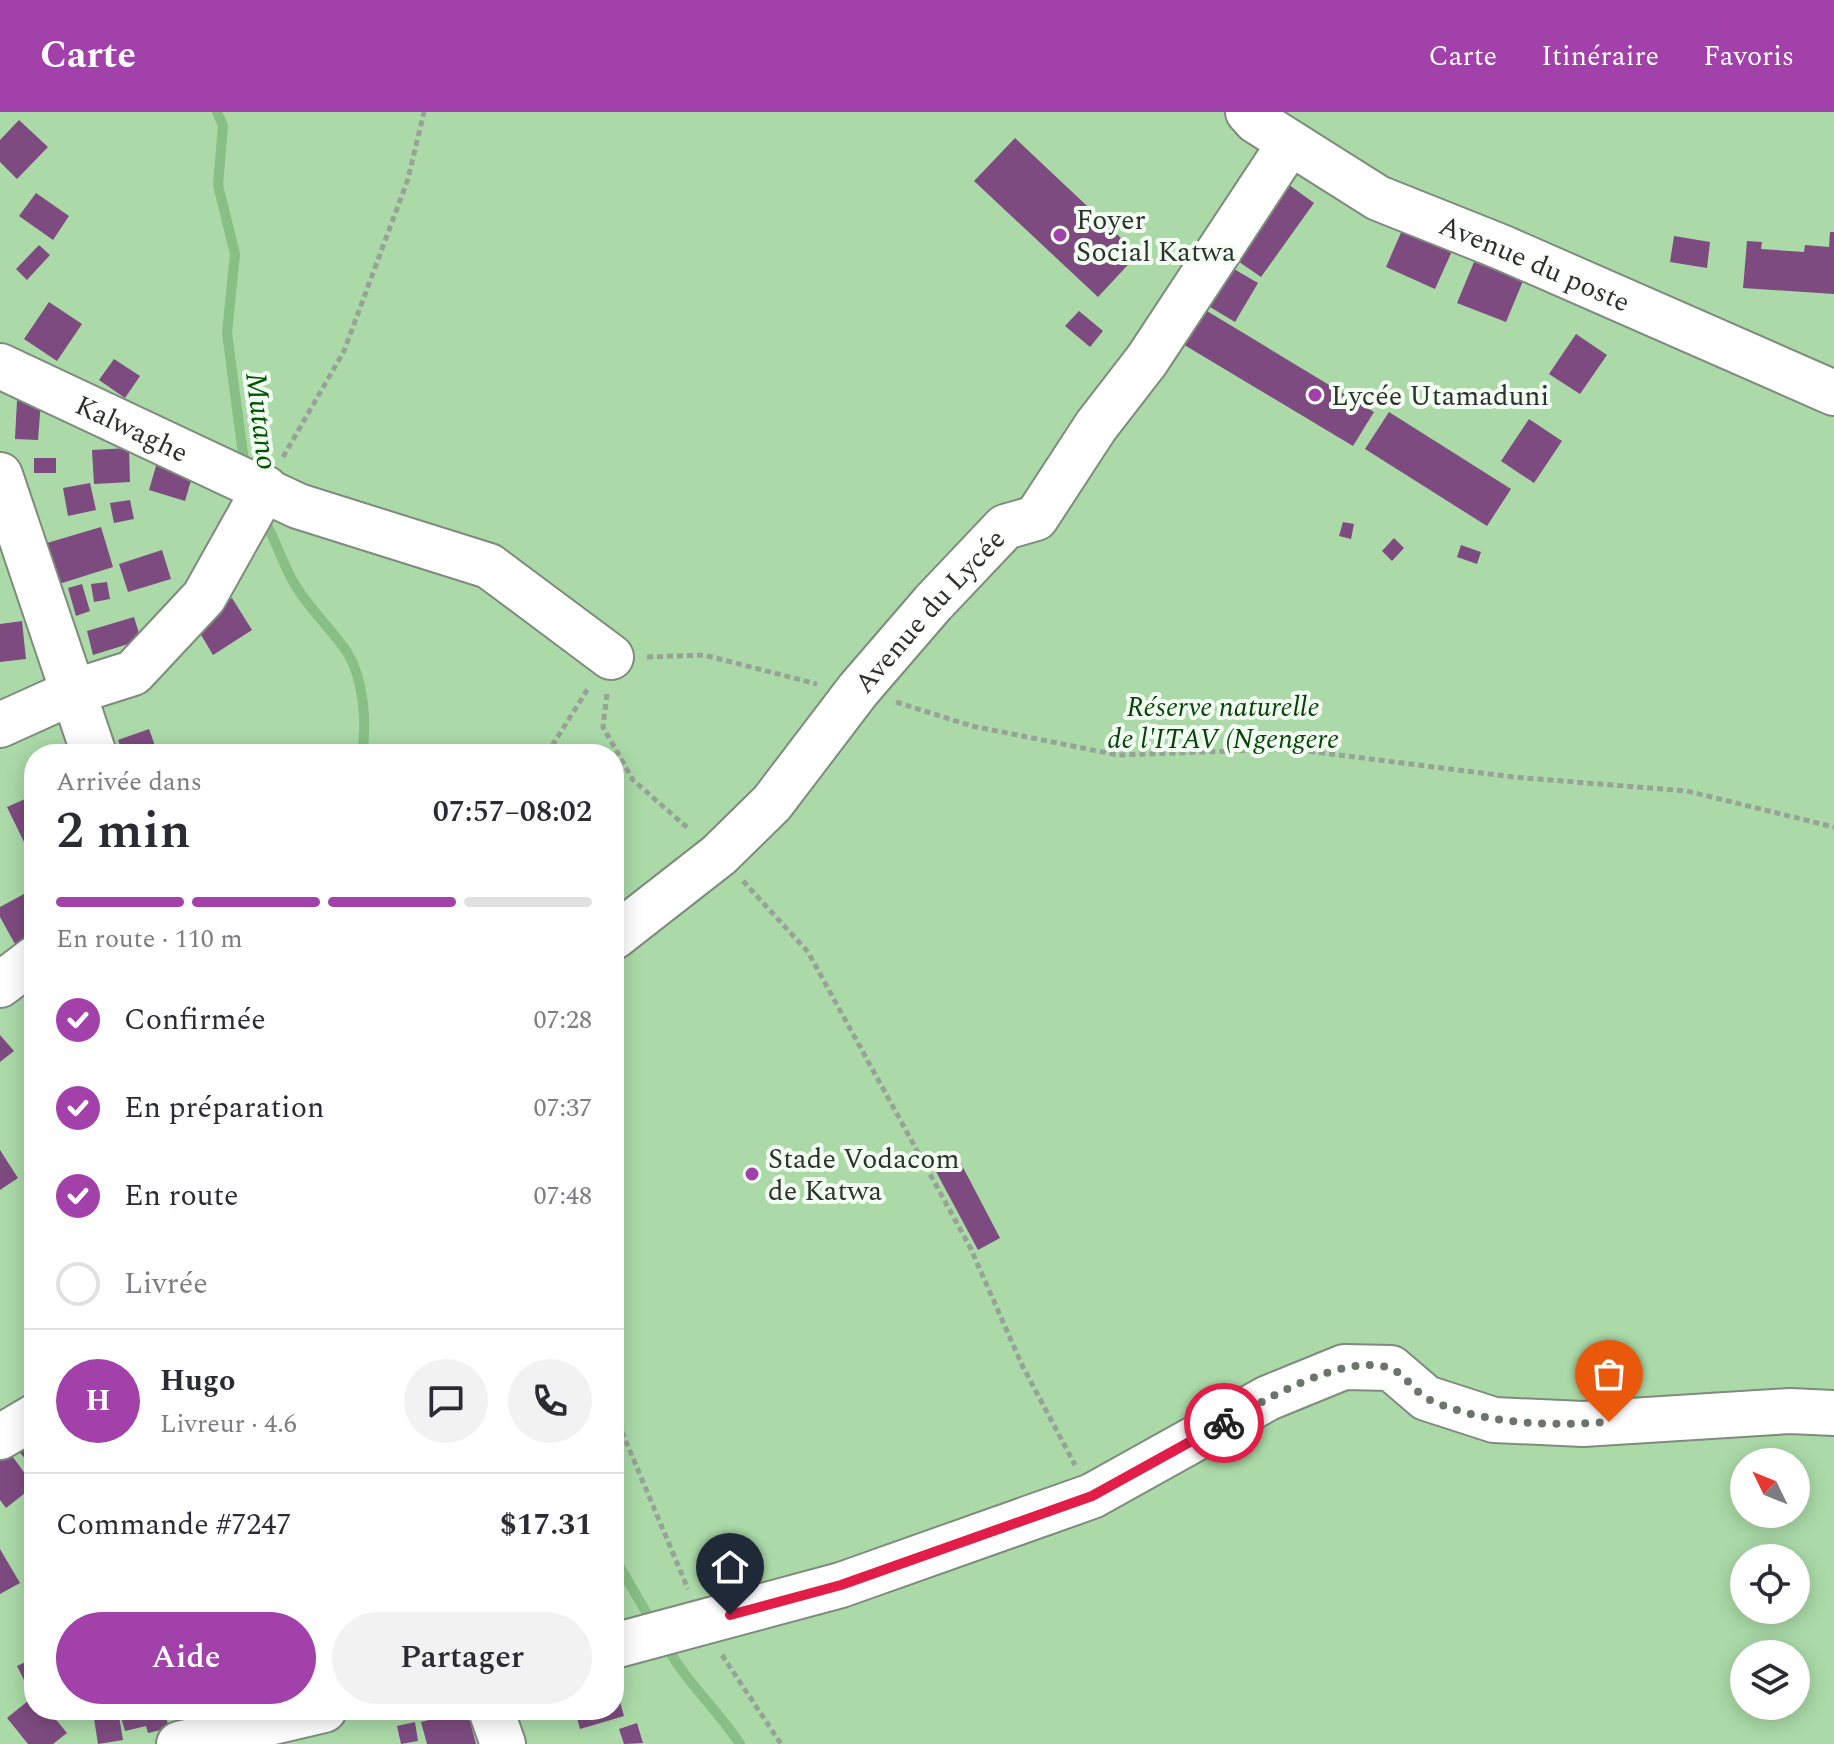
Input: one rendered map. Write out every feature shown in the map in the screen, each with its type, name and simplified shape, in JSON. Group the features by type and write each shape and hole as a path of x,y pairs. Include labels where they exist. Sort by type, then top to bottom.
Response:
{"street":[{"name":"Avenue du poste","path":"1248,112 1290,143 1378,198 1501,247 1834,393"},
{"name":"Avenue du Lycée","path":"624,929 719,855 772,803 858,690 1005,527 1036,518 1096,426 1147,360 1290,143"},
{"name":"Kalwaghe","path":"0,366 298,506 489,566 611,657"},
{"path":"0,475 91,744"},
{"path":"0,725 73,692 133,673 204,597 265,488"},
{"path":"0,985 24,967"},
{"path":"624,1643 841,1585 1092,1496 1268,1398 1344,1367 1391,1368 1426,1398 1494,1420 1583,1424 1790,1411 1834,1413"},
{"path":"0,1437 24,1423"},
{"path":"179,1744 281,1720"},
{"path":"495,1720 503,1744"}],"path":[{"path":"265,488 344,351 408,179 424,112"},
{"path":"611,657 704,655 845,692 858,690 972,726 1118,755 1292,749 1513,777 1687,791 1834,827"},
{"path":"553,744 573,709 611,657"},
{"path":"611,657 603,727 613,744"},
{"path":"624,764 633,780 719,855 808,952 970,1247 1022,1365 1092,1496"},
{"path":"624,1437 702,1622 781,1744"}],"green space":[{"name":"Réserve naturelle de l'ITAV (Ngengere","path":"0,112 1834,112 1834,1744 0,1744"}],"building":[{"path":"19,120 48,147 17,179 0,162 0,140"},
{"path":"1015,138 1138,254 1098,297 974,181"},
{"path":"1285,182 1314,203 1261,277 1232,257"},
{"path":"36,193 69,216 53,240 19,216"},
{"path":"1403,228 1453,249 1435,289 1386,267"},
{"path":"1830,232 1834,232 1834,294 1743,288 1747,241 1762,242 1761,249 1804,252 1805,245 1829,247"},
{"path":"1674,236 1710,242 1707,268 1670,262"},
{"path":"39,245 50,255 27,280 16,269"},
{"path":"1222,262 1258,283 1235,322 1200,301"},
{"path":"1474,262 1523,281 1506,322 1457,303"},
{"path":"49,302 82,324 57,361 24,339"},
{"path":"1197,305 1374,412 1353,446 1176,340"},
{"path":"1079,311 1103,331 1090,347 1065,326"},
{"path":"1576,334 1607,355 1580,394 1549,374"},
{"path":"114,359 140,376 125,398 99,380"},
{"path":"17,400 41,401 38,440 15,439"},
{"path":"1389,412 1511,489 1487,526 1365,449"},
{"path":"1529,419 1562,441 1534,483 1501,461"},
{"path":"129,448 130,482 94,484 92,450"},
{"path":"34,458 56,458 56,473 34,473"},
{"path":"158,459 194,470 185,501 149,490"},
{"path":"90,483 96,510 68,516 63,488"},
{"path":"130,500 134,519 114,523 110,503"},
{"path":"1343,522 1354,524 1351,539 1339,536"},
{"path":"101,527 113,567 59,584 47,543"},
{"path":"1394,538 1404,548 1392,561 1382,551"},
{"path":"1461,545 1481,552 1477,564 1457,557"},
{"path":"162,550 171,579 128,592 119,564"},
{"path":"107,582 110,599 94,602 91,584"},
{"path":"82,584 90,611 76,616 68,588"},
{"path":"232,598 252,630 213,655 194,623"},
{"path":"134,617 141,640 93,655 87,631"},
{"path":"22,621 26,659 0,662 0,624"},
{"path":"149,729 154,744 119,744 118,740"},
{"path":"24,799 24,842 7,807"},
{"path":"24,894 24,939 15,944 0,917 0,907"},
{"path":"0,1035 14,1051 0,1062"},
{"path":"0,1150 18,1178 0,1190"},
{"path":"956,1154 1000,1238 978,1250 933,1166"},
{"path":"10,1453 24,1472 24,1494 6,1508 0,1500 0,1461"},
{"path":"0,1549 20,1583 0,1594"},
{"path":"24,1663 24,1680 17,1666"},
{"path":"24,1704 24,1720 56,1720 67,1733 53,1744 28,1744 7,1718"},
{"path":"94,1720 120,1720 123,1740 98,1744"},
{"path":"122,1720 167,1720 169,1728 148,1733 146,1726 125,1731"},
{"path":"470,1720 476,1744 427,1744 421,1722"},
{"path":"578,1720 610,1720 580,1729"},
{"path":"415,1722 418,1741 401,1744 397,1726"},
{"path":"637,1723 643,1743 624,1744 619,1729"}],"waterway":[{"name":"Mutano","path":"217,112 223,126 218,185 235,254 227,333 245,469"},
{"name":"Mutano","path":"262,517 300,592 353,663 363,702 363,744"},
{"name":"Mutano","path":"624,1574 653,1624"},
{"name":"Mutano","path":"665,1644 740,1744"}],"way so far":[{"path":"1224,1423 1268,1398 1344,1367 1391,1368 1426,1398 1494,1420 1583,1424 1609,1422"}],"place":[{"name":"Foyer Social Katwa","path":"1060,235"},
{"name":"Lycée Utamaduni","path":"1315,395"},
{"name":"Stade Vodacom de Katwa","path":"752,1174"}],"route":[{"path":"730,1615 841,1585 1092,1496 1224,1423"}]}
